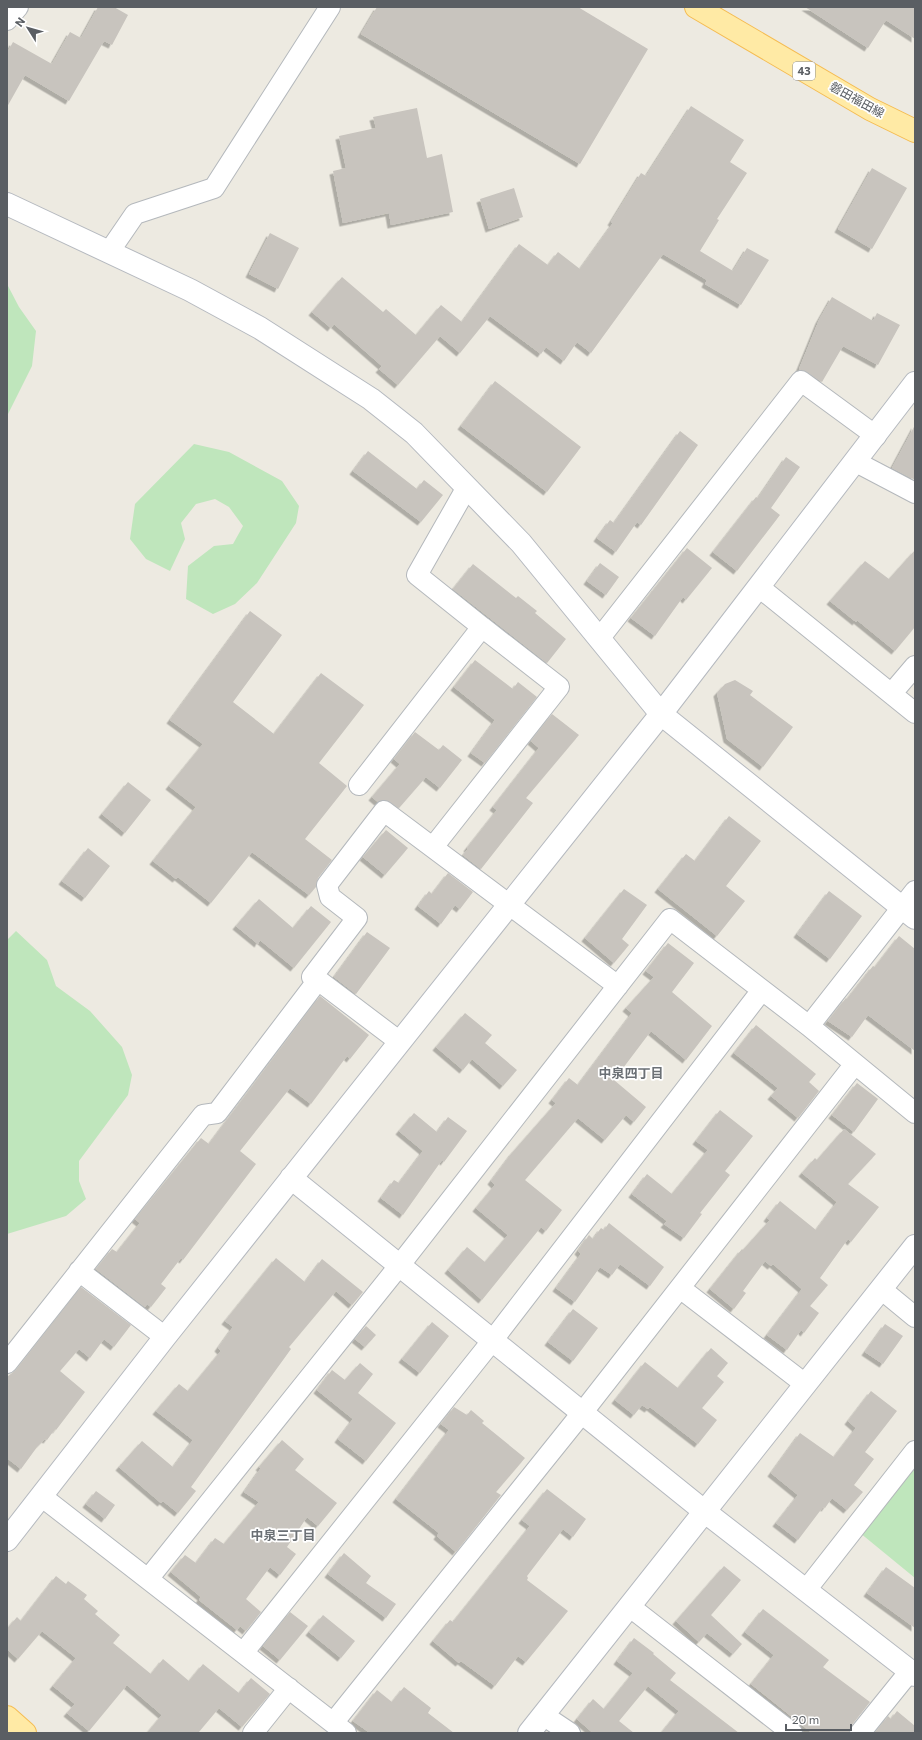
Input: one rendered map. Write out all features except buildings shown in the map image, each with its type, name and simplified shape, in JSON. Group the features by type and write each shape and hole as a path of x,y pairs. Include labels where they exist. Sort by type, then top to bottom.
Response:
{"main road":[{"name":"磐田福田線","path":"696,7 870,110 915,131"},
{"path":"7,1717 25,1733"}],"street":[{"path":"7,20 18,7"},
{"path":"109,252 135,214 214,188 330,7"},
{"path":"7,204 190,290 260,328 371,399 414,433 521,543 661,714 911,905 809,1026"},
{"path":"599,638 801,381 876,436"},
{"path":"7,1540 165,1337 661,714 876,436 915,383"},
{"path":"856,462 915,493"},
{"path":"433,847 558,686 417,575 468,487"},
{"path":"758,587 915,712"},
{"path":"359,785 482,627"},
{"path":"892,693 915,666"},
{"path":"400,1042 312,976 357,918 330,897 327,885 384,811 618,986"},
{"path":"148,1579 399,1266 670,919 809,1026 854,1065 915,1113"},
{"path":"7,1363 203,1115 217,1114 318,980"},
{"path":"243,1653 492,1340 762,990"},
{"path":"41,1496 340,1728 582,1413 854,1065"},
{"path":"291,1178 704,1511 913,1673 860,1733"},
{"path":"529,1733 915,1246"},
{"path":"79,1272 165,1337"},
{"path":"680,1288 805,1384"},
{"path":"881,1289 915,1317"},
{"path":"806,1590 915,1451"},
{"path":"629,1606 792,1733"},
{"path":"253,1733 289,1688"},
{"path":"543,1715 570,1733"}],"green space":[{"path":"7,284 19,307 36,331 32,366 7,416"},
{"path":"194,444 229,452 282,481 299,506 296,523 257,583 235,604 213,614 186,599 188,566 214,546 233,544 243,526 229,507 215,499 196,504 181,523 185,539 170,571 146,559 130,539 135,504"},
{"path":"16,931 47,960 56,986 90,1011 122,1047 132,1075 128,1095 79,1161 79,1181 86,1199 66,1216 7,1234 7,940"},
{"path":"915,1451 915,1578 854,1528"}],"district":[{"name":"中泉四丁目","path":"631,1073"},
{"name":"中泉三丁目","path":"283,1535"}]}
